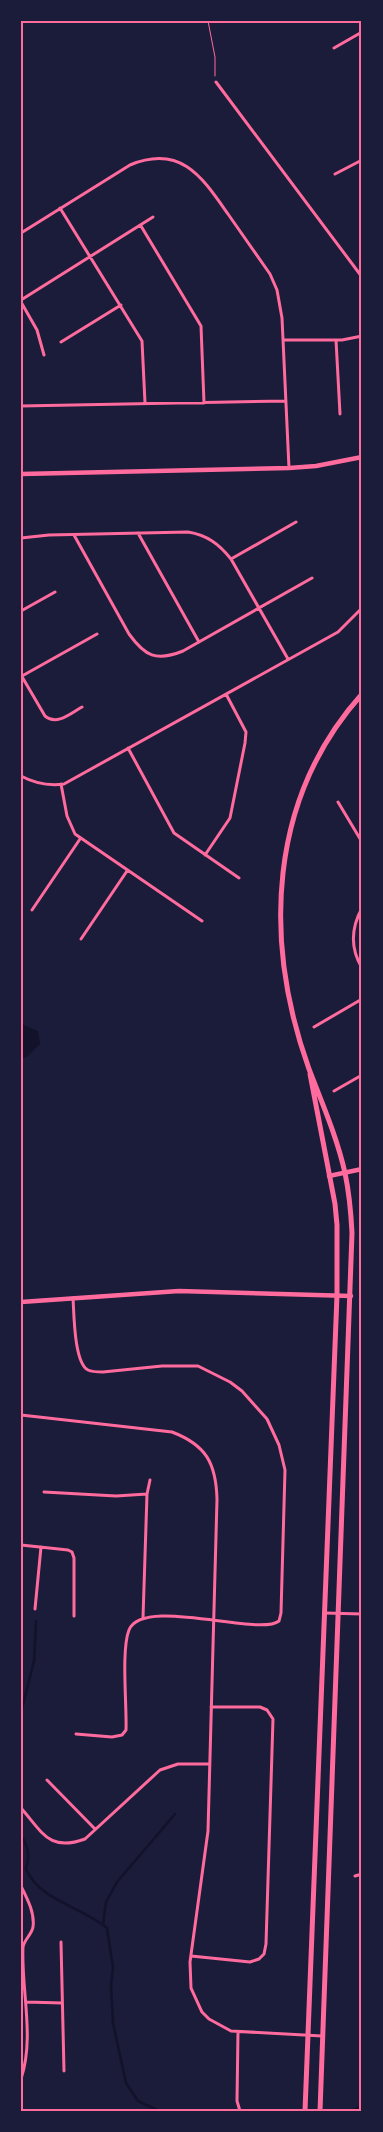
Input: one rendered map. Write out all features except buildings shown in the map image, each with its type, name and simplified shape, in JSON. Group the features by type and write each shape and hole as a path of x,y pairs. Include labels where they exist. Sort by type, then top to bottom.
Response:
{"main road":[{"path":"304,2111 337,1296 337,1225 309,1068 287,990 283,964 279,905 282,868 288,837 307,782 334,730 362,694"},
{"path":"309,1068 321,1097 345,1172 352,1233 320,2111"}],"street":[{"path":"334,48 362,32"},
{"path":"216,82 362,277"},
{"path":"21,233 130,165 146,158 157,157 175,160 193,169 209,187 270,274 278,290 283,340 289,468"},
{"path":"335,174 362,160"},
{"path":"60,208 142,341 145,404"},
{"path":"44,355 37,330 21,301 153,217"},
{"path":"141,226 201,326 204,403"},
{"path":"61,342 121,305"},
{"path":"283,340 336,340 362,336"},
{"path":"336,340 340,414"},
{"path":"21,406 286,401"},
{"path":"21,474 44,471 289,468 316,466 362,457"},
{"path":"230,559 296,522"},
{"path":"138,533 199,642"},
{"path":"21,538 138,533 198,534 216,542 230,559 288,659"},
{"path":"74,535 129,634 147,654 164,656 183,652 312,578"},
{"path":"21,611 55,592"},
{"path":"21,776 34,782 53,786 62,784 338,632 362,608"},
{"path":"82,707 58,720 50,719 45,716 22,676 97,634"},
{"path":"205,855 230,818 245,743 246,732 226,694"},
{"path":"128,748 167,824 180,840 239,878"},
{"path":"62,784 67,816 75,834 80,839 202,921"},
{"path":"338,802 362,842"},
{"path":"32,910 80,839"},
{"path":"81,939 126,871"},
{"path":"362,908 352,933 353,948 362,968"},
{"path":"314,1027 362,999"},
{"path":"334,1091 362,1075"},
{"path":"329,1176 362,1169"},
{"path":"21,1302 179,1291 351,1296"},
{"path":"73,1298 78,1354 88,1370 103,1372 162,1366 198,1366 230,1382 242,1391 272,1427 285,1470 281,1616 275,1624 268,1626 212,1618 143,1618 130,1628 126,1642 126,1730 122,1735 112,1737 76,1734"},
{"path":"21,1415 172,1432 194,1442 203,1450 209,1460 217,1482 208,1831 191,1956 191,1988 202,2012 221,2027 238,2032 322,2036"},
{"path":"143,1618 147,1494 150,1480"},
{"path":"44,1492 116,1496 147,1494"},
{"path":"21,1545 68,1550 73,1554 74,1616"},
{"path":"35,1609 41,1547"},
{"path":"324,1613 362,1614"},
{"path":"191,1956 253,1962 264,1954 266,1944 272,1719 267,1710 260,1707 211,1707"},
{"path":"21,1808 49,1840 55,1843 73,1843 85,1839 160,1770 178,1764 209,1764"},
{"path":"47,1780 95,1829"},
{"path":"355,1876 362,1874"},
{"path":"21,1886 32,1914 33,1928 23,1945 26,2002 26,2065 21,2079"},
{"path":"61,1942 64,2071"},
{"path":"26,2002 62,2002"},
{"path":"238,2032 237,2101 240,2111"}],"path":[{"path":"208,21 215,57 216,82"}],"shaded area":[{"path":"21,1024 38,1031 40,1044 27,1057 21,1058"}],"waterway":[{"path":"21,1713 34,1661 36,1621"},
{"path":"103,1925 106,1902 117,1882 175,1814"},
{"path":"21,1836 28,1851 26,1869 32,1880 51,1896 97,1920 107,1928 113,1968 111,1986 113,2023 126,2083 138,2101 159,2111"},
{"path":"353,2111 362,2105"}]}
